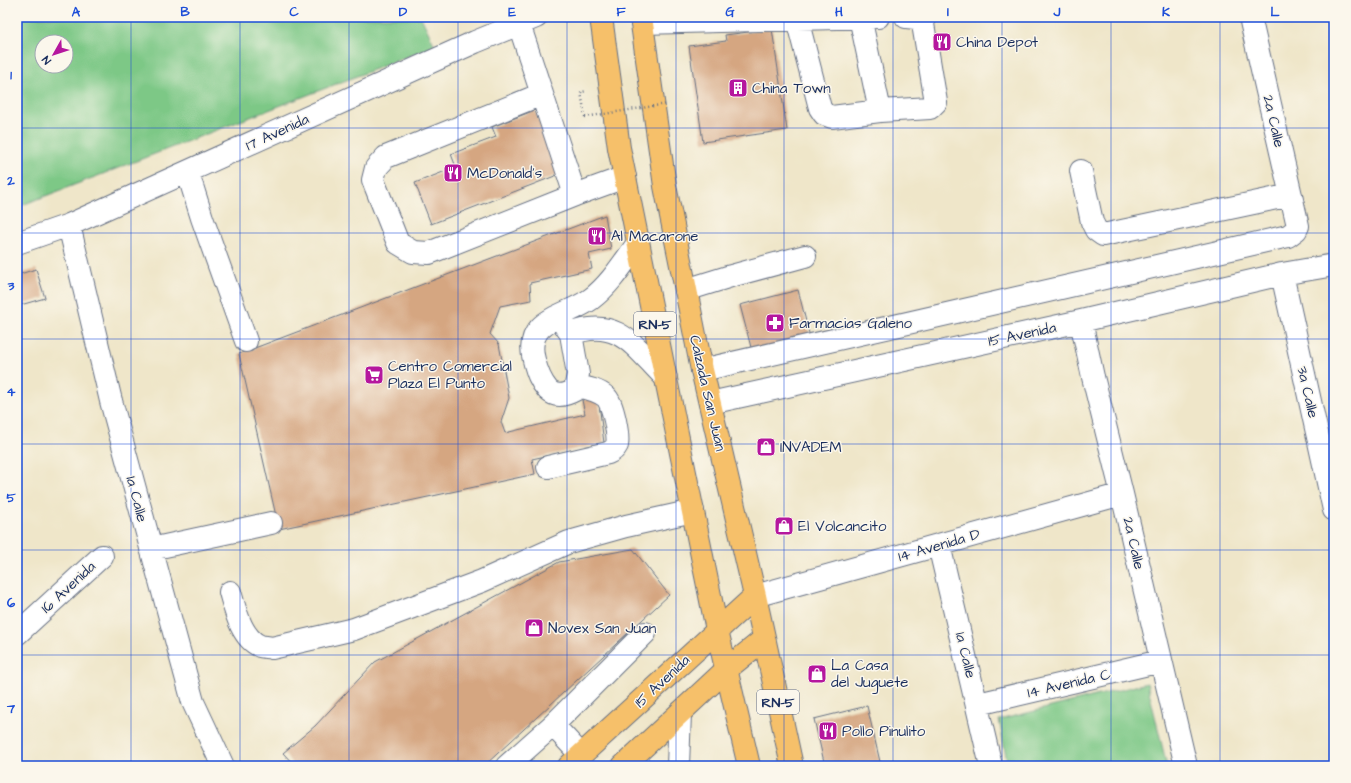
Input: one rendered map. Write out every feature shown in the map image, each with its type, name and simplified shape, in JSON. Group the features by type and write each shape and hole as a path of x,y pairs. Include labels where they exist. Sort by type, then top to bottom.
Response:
{"main road":[{"name":"RN-5","path":"601,17 619,148 717,630 749,766"},
{"name":"Calzada San Juan","path":"641,20 664,179 702,370 755,596 792,766"},
{"name":"15 Avenida","path":"575,760 755,596"},
{"path":"623,766 727,669 764,638"}],"street":[{"path":"641,20 878,17"},
{"path":"797,19 820,108 824,114 832,117 880,111 930,108 936,102 923,24 916,18 906,17"},
{"name":"2a Calle","path":"702,370 1288,236 1296,230 1298,226 1250,17"},
{"path":"860,18 880,111"},
{"path":"528,20 542,94 575,195"},
{"name":"17 Avenida","path":"17,243 69,225 188,173 475,42 528,20"},
{"path":"542,94 386,157 376,168 373,180 398,243 412,252 429,253 575,195 625,178"},
{"path":"1081,171 1092,222 1096,230 1104,235 1291,195"},
{"path":"188,173 202,218 246,341"},
{"name":"1a Calle","path":"69,225 111,401 193,702 220,765"},
{"path":"558,316 571,334 578,374 577,386 575,390 567,394 556,395 550,392 540,382 532,352 531,342 534,333 558,316 580,305 602,289 638,243"},
{"path":"686,290 805,256"},
{"name":"15 Avenida","path":"710,403 1081,321 1282,274 1334,265"},
{"name":"3a Calle","path":"1282,274 1328,455 1334,510"},
{"name":"2a Calle","path":"1081,321 1186,766"},
{"path":"571,334 585,328 596,327 620,334 666,378"},
{"path":"548,467 608,453 613,451 616,445 614,418 609,401 595,390 577,386"},
{"name":"14 Avenida D","path":"755,596 1122,494"},
{"path":"230,592 239,620 248,636 259,646 272,648 354,629 482,581 569,542 626,526 693,511"},
{"path":"151,549 271,523"},
{"name":"1a Calle","path":"939,545 978,704 991,766"},
{"name":"16 Avenida","path":"17,634 102,556"},
{"path":"506,766 553,725 644,633"},
{"name":"14 Avenida C","path":"978,704 1161,661"},
{"path":"678,766 680,713"},
{"path":"553,725 575,760"}],"path":[{"path":"581,92 585,117 667,104"}],"green space":[{"path":"17,17 421,17 435,46 17,207"},
{"path":"1147,683 1167,766 1008,766 999,720"}],"building":[{"name":"China Town","path":"772,29 787,130 703,142 689,46 726,41 725,35"},
{"path":"535,110 560,174 431,224 415,183 456,167 451,154 496,137 492,127"},
{"name":"Centro Comercial Plaza El Punto","path":"605,215 611,249 589,254 592,269 530,283 531,300 500,306 490,334 499,344 509,398 501,422 505,433 585,414 582,400 598,396 604,443 532,459 535,474 279,529 239,354"},
{"path":"36,269 45,298 17,306 17,275"},
{"name":"Farmacias Galeno","path":"798,290 811,341 753,355 740,305"},
{"name":"Novex San Juan","path":"633,549 669,595 484,766 295,766 283,753 315,726 375,662 559,562"},
{"path":"867,706 881,766 825,766 814,719"}],"place":[{"name":"China Depot","path":"942,42"},
{"name":"China Town","path":"738,88"},
{"name":"McDonald's","path":"453,173"},
{"name":"Al Macarone","path":"597,236"},
{"name":"Farmacias Galeno","path":"775,323"},
{"name":"Centro Comercial Plaza El Punto","path":"374,375"},
{"name":"INVADEM","path":"766,447"},
{"name":"El Volcancito","path":"784,526"},
{"name":"Novex San Juan","path":"534,628"},
{"name":"La Casa del Juguete","path":"817,674"},
{"name":"Pollo Pinulito","path":"828,731"}]}
